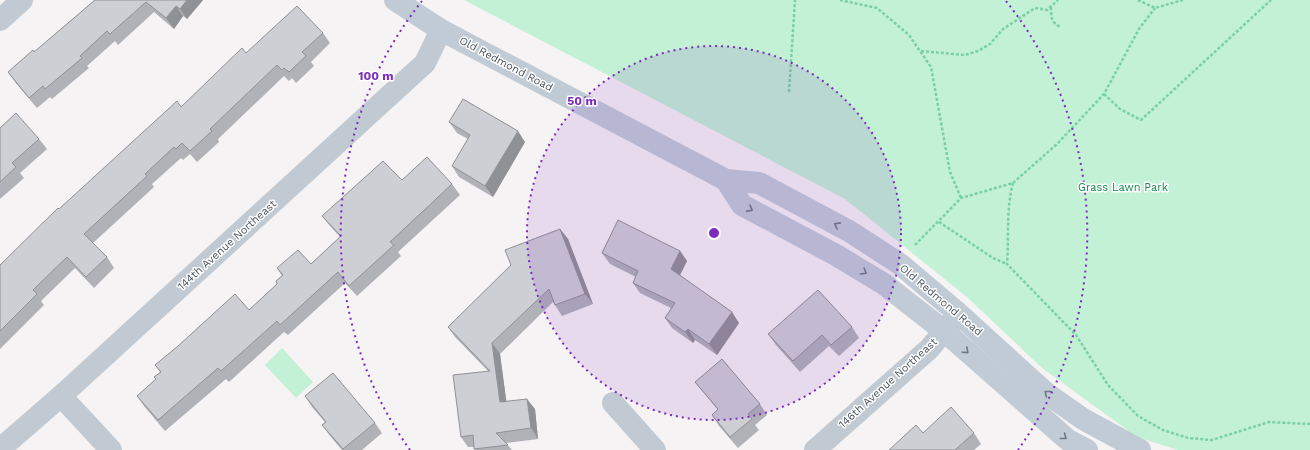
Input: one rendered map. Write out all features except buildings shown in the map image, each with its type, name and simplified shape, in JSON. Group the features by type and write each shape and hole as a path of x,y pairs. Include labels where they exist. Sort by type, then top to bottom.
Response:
{"main road":[{"name":"Old Redmond Road","path":"395,0 441,30 726,180 759,183 849,231 900,264 959,314 1046,393 1083,419 1140,450"},
{"name":"Old Redmond Road","path":"726,180 742,205 836,255 884,284 944,332 1068,440 1087,450"}],"street":[{"path":"0,20 22,0"},
{"name":"144th Avenue Northeast","path":"0,449 61,396 425,63 441,30"},
{"name":"146th Avenue Northeast","path":"814,450 929,349 959,314"},
{"path":"61,396 111,450"},
{"path":"612,403 655,450"}],"path":[{"path":"789,92 795,0"},
{"path":"840,0 877,8 909,35 931,67 950,172 961,198"},
{"path":"921,51 965,55 978,51 990,44 1003,29 1035,8 1047,10 1058,0"},
{"path":"1138,0 1155,8"},
{"path":"913,248 961,198 1013,183 1057,144 1104,94 1139,29 1155,8 1183,0"},
{"path":"1104,94 1120,109 1141,120 1271,0"},
{"path":"1051,6 1051,17 1053,23 1060,27"},
{"path":"1007,264 1009,234 1008,203 1013,183"},
{"path":"939,222 993,258 1007,264 1076,335 1113,390 1138,416 1163,430 1188,438 1212,440 1269,422 1310,424"}],"green space":[{"name":"Grass Lawn Park","path":"464,0 1310,0 1310,450 1178,450 1137,437 1042,368 967,297 845,199"},
{"path":"282,348 313,382 296,398 265,365"}]}
